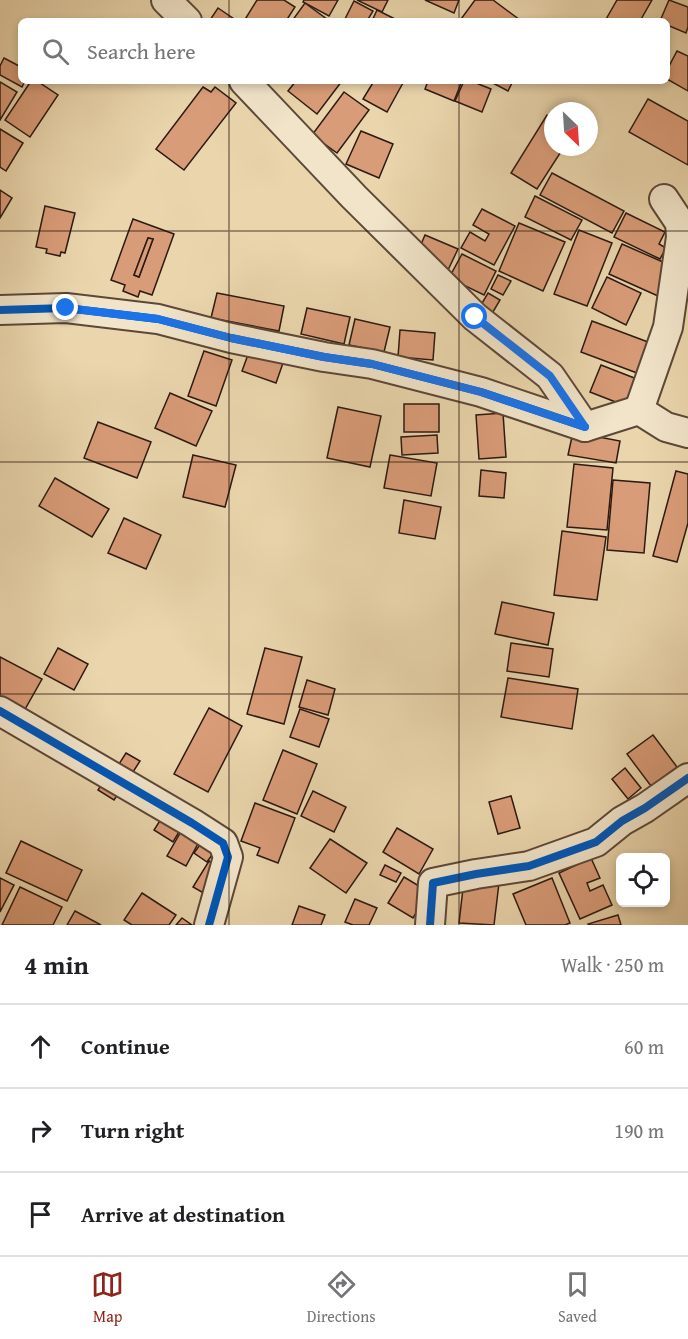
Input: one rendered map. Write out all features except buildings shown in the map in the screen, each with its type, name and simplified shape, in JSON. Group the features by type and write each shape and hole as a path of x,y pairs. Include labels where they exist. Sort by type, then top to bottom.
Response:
{"street":[{"path":"166,0 184,18"},
{"path":"247,84 354,197 475,317 550,376 585,427"},
{"path":"639,410 668,327 681,237 680,223 664,199"},
{"path":"0,310 66,308 158,319 231,338 324,357 372,364 481,392 585,427 639,410 666,427 688,432"},
{"path":"0,711 223,843 228,857 209,925"},
{"path":"430,925 433,884 476,874 529,866 596,842 622,820 645,808 688,778"}],"cycle path":[{"path":"0,310 66,308 158,319 231,338 324,357 372,364 481,392 585,427"},
{"path":"0,711 223,843 228,857 209,925"},
{"path":"430,925 433,883 529,866 596,842 622,821 688,778"}],"route":[{"path":"66,308 123,313 158,319 231,338 324,357 372,364 481,392 585,427 550,376 475,317"}]}
